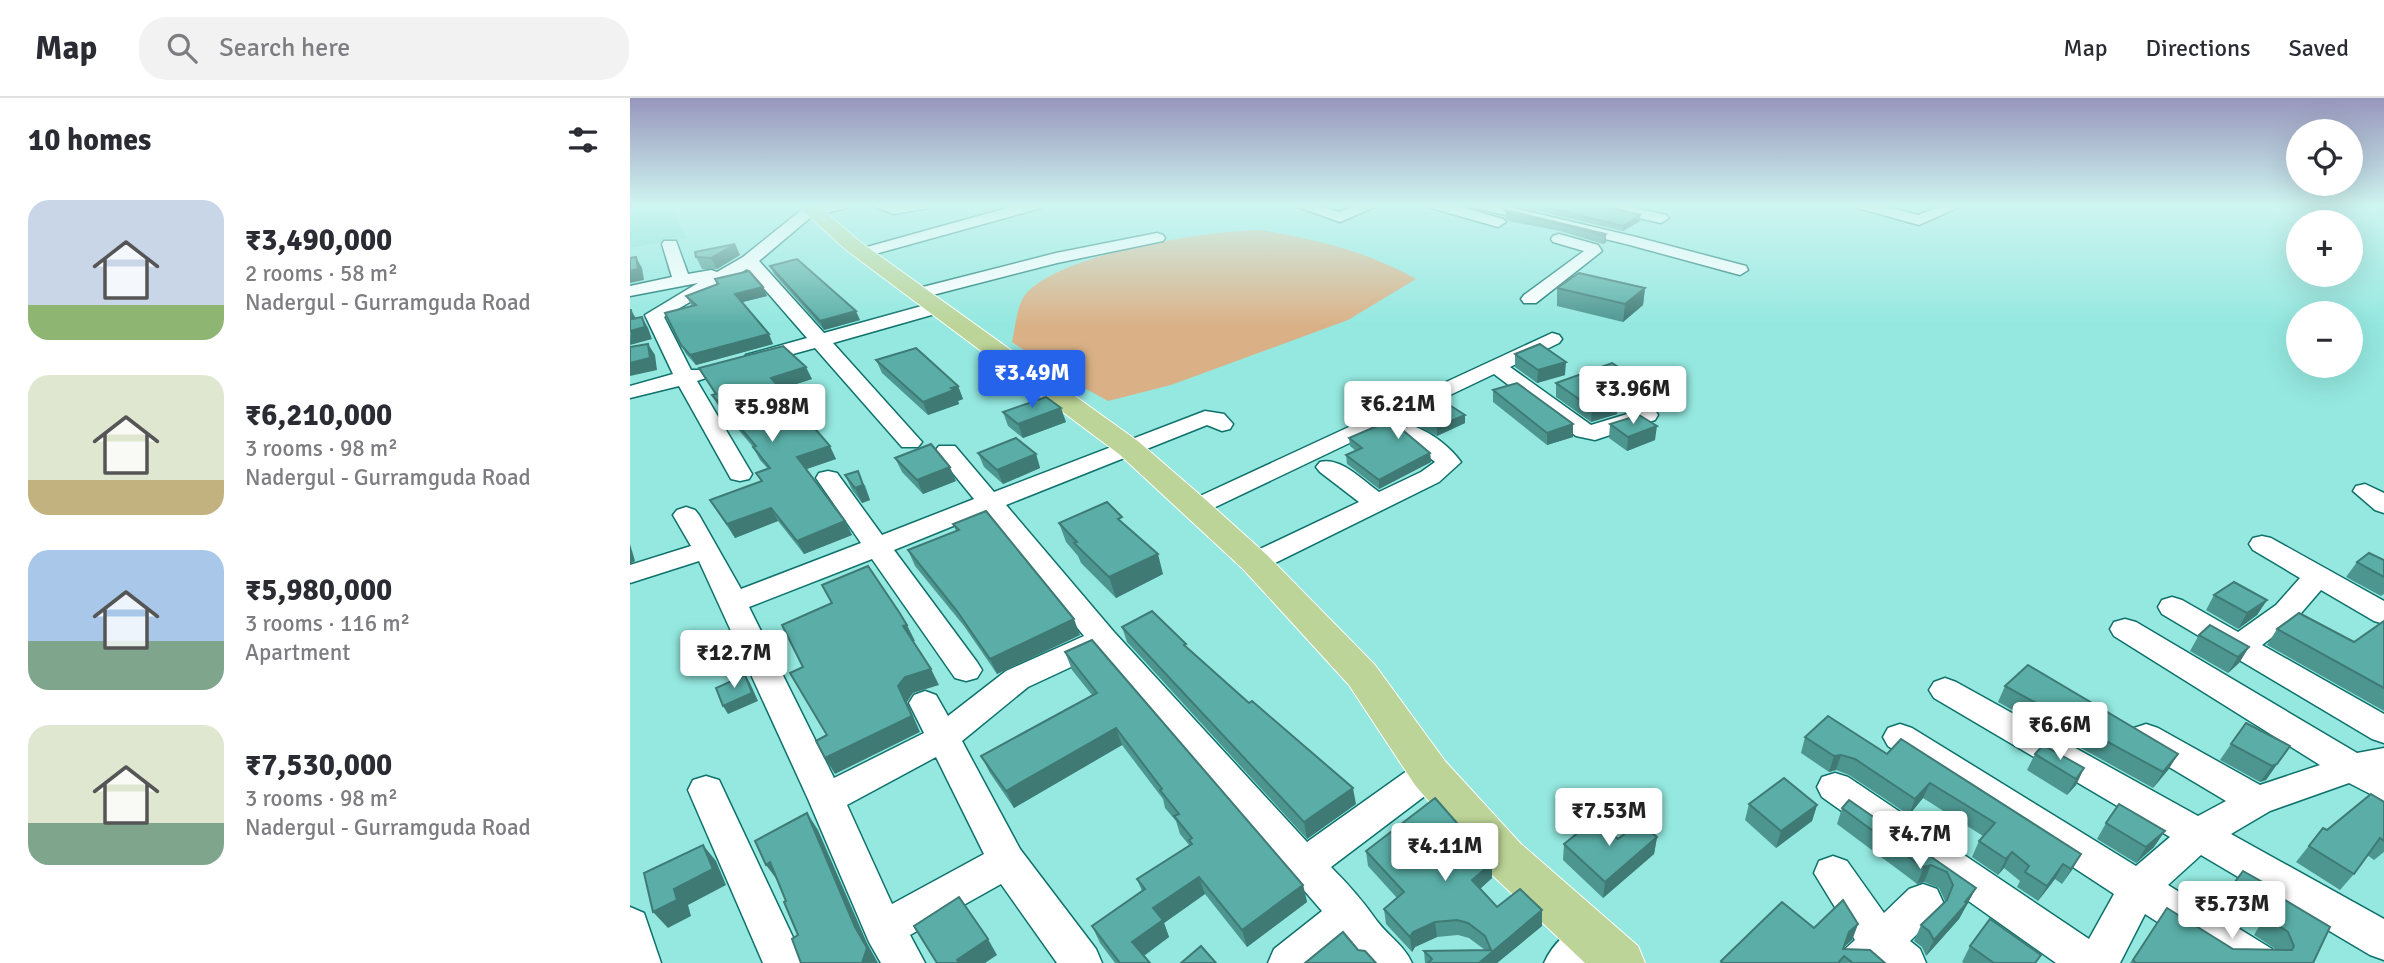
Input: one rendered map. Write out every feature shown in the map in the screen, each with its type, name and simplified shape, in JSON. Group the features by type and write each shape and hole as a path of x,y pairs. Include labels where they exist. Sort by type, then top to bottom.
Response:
{"main road":[{"path":"854,245 1129,448 1255,562 1362,675 1430,773 1592,955"}],"street":[{"path":"670,245 681,279"},
{"path":"630,320 654,315 749,261 769,245"},
{"path":"862,253 890,245"},
{"path":"630,392 820,341 929,300 1056,258 1120,245"},
{"path":"1530,299 1594,251 1582,245"},
{"path":"1650,245 1740,270"},
{"path":"749,261 910,442"},
{"path":"630,291 681,279 723,274"},
{"path":"654,315 685,379 740,474"},
{"path":"1196,507 1552,339"},
{"path":"643,349 669,343"},
{"path":"1496,366 1584,431 1595,433 1647,415"},
{"path":"1535,394 1559,386"},
{"path":"733,603 1205,418 1216,419 1222,424"},
{"path":"1255,562 1430,477 1449,463 1428,443 1412,433"},
{"path":"947,451 1103,639 1350,913 1364,936 1391,963"},
{"path":"1328,467 1377,503"},
{"path":"828,478 966,670"},
{"path":"686,515 733,603 826,799 883,929 904,963"},
{"path":"2262,544 2384,614"},
{"path":"630,574 707,550"},
{"path":"2239,646 2286,612 2317,576"},
{"path":"2172,607 2384,730"},
{"path":"2125,629 2367,765 2384,788"},
{"path":"826,799 943,738 1017,679 1103,639"},
{"path":"1945,690 2384,941"},
{"path":"925,703 1007,861 1081,963"},
{"path":"2117,721 2257,801"},
{"path":"1900,737 2257,963"},
{"path":"2098,963 2138,888 2198,835 2257,801 2367,765"},
{"path":"1304,865 1430,773"},
{"path":"1835,787 2090,963"},
{"path":"706,790 784,963"},
{"path":"883,929 1007,861"},
{"path":"1833,873 1882,956 1923,902"},
{"path":"1289,963 1350,913"},
{"path":"630,926 640,963"}],"shaded area":[{"path":"1333,245 1359,253 1416,279 1348,320 1171,385 1108,401 1057,373 1012,342 1022,299 1043,280 1069,267 1135,247"}],"building":[{"path":"733,245 711,258 696,257 695,252"},
{"path":"636,257 638,269 630,271 630,258"},
{"path":"797,259 856,311 820,321 770,266"},
{"path":"749,271 763,287 735,294 769,334 690,355 681,345 665,313 696,305 686,296 718,284 715,279"},
{"path":"1579,273 1645,288 1625,304 1557,288"},
{"path":"630,310 632,319 642,317 645,327 630,331"},
{"path":"648,344 650,358 630,363 630,347"},
{"path":"1540,344 1566,362 1538,370 1515,354"},
{"path":"783,346 806,367 771,378 830,446 797,457 845,521 797,541 771,508 727,524 710,500 762,481 756,473 770,468 753,447 756,446 712,395 716,394 699,368"},
{"path":"916,348 958,386 951,388 954,390 923,402 876,360"},
{"path":"1612,363 1637,379 1603,391 1618,401 1592,408 1556,383"},
{"path":"1517,383 1573,424 1547,433 1493,390"},
{"path":"1046,397 1061,408 1018,424 1003,412"},
{"path":"1440,399 1465,415 1437,427 1412,415 1401,418 1399,427 1430,453 1379,480 1346,455 1362,448 1349,438"},
{"path":"1639,415 1657,426 1628,437 1610,424"},
{"path":"1016,438 1036,454 997,470 978,453"},
{"path":"931,444 950,467 917,480 895,458"},
{"path":"858,471 863,485 855,488 845,475"},
{"path":"1107,502 1122,517 1118,519 1158,554 1109,577 1074,543 1077,542 1059,523"},
{"path":"986,511 1074,619 990,659 957,611 908,550 959,530 953,524"},
{"path":"2369,553 2384,560 2384,577 2357,562"},
{"path":"868,566 907,625 903,626 931,669 905,677 898,686 912,716 825,758 816,741 827,735 790,673 803,667 782,625 832,603 822,585"},
{"path":"2234,582 2267,600 2247,613 2214,595"},
{"path":"1152,611 1186,644 1184,645 1249,703 1252,701 1353,788 1304,822 1122,627"},
{"path":"2299,613 2354,642 2384,621 2384,688 2277,629"},
{"path":"2210,625 2249,647 2238,657 2199,635"},
{"path":"1092,640 1303,885 1242,930 1199,877 1153,908 1163,920 1132,942 1150,963 1120,963 1092,926 1145,889 1137,879 1192,844 1189,840 1192,838 1174,816 1179,814 1160,790 1162,789 1116,728 1006,791 981,756 1097,693 1065,652"},
{"path":"2028,665 2178,754 2163,772 2005,686"},
{"path":"745,675 752,693 723,706 716,688"},
{"path":"1828,716 1887,754 1901,739 2081,854 2071,869 2063,864 2047,886 2025,872 2029,866 2012,852 2006,859 1979,841 1995,823 1930,783 1915,799 1855,759 1834,756 1805,737"},
{"path":"2246,723 2290,746 2277,764 2272,766 2231,744"},
{"path":"2043,745 2084,768 2076,779 2035,754"},
{"path":"1784,778 1817,805 1781,831 1749,804"},
{"path":"2371,794 2384,802 2384,841 2380,838 2354,874 2309,846 2323,828 2327,830"},
{"path":"1435,798 1492,863 1472,880 1497,907 1520,889 1542,910 1479,963 1428,963 1432,959 1424,951 1491,950 1485,936 1468,923 1457,920 1435,922 1413,932 1410,937 1384,909 1404,892 1366,851"},
{"path":"1849,800 1976,888 1965,902 1967,903 1934,940 1929,931 1921,925 1947,900 1953,885 1947,872 1931,865 1924,867 1918,864 1842,808"},
{"path":"2119,804 2165,831 2146,847 2106,823"},
{"path":"807,813 855,927 867,948 862,963 801,963 792,939 798,935 784,902 786,901 770,862 766,865 755,841"},
{"path":"1595,819 1618,839 1639,822 1657,837 1605,882 1564,844"},
{"path":"703,845 713,869 674,889 677,900 653,912 644,873"},
{"path":"2243,871 2266,884 2257,896 2235,882"},
{"path":"959,897 988,939 957,960 960,963 937,963 914,926"},
{"path":"2280,897 2330,927 2313,963 2134,963 2133,960 2167,908 2233,949 2292,950 2294,946 2288,932 2268,919"},
{"path":"1843,900 1858,924 1849,932 1843,949 1870,950 1885,963 1853,963 1844,956 1838,963 1721,961 1782,902 1814,928"},
{"path":"1990,919 2041,955 2035,963 1994,963 1970,946"},
{"path":"1343,932 1358,950 1365,951 1376,963 1305,963"},
{"path":"1201,946 1216,963 1181,963"}]}
